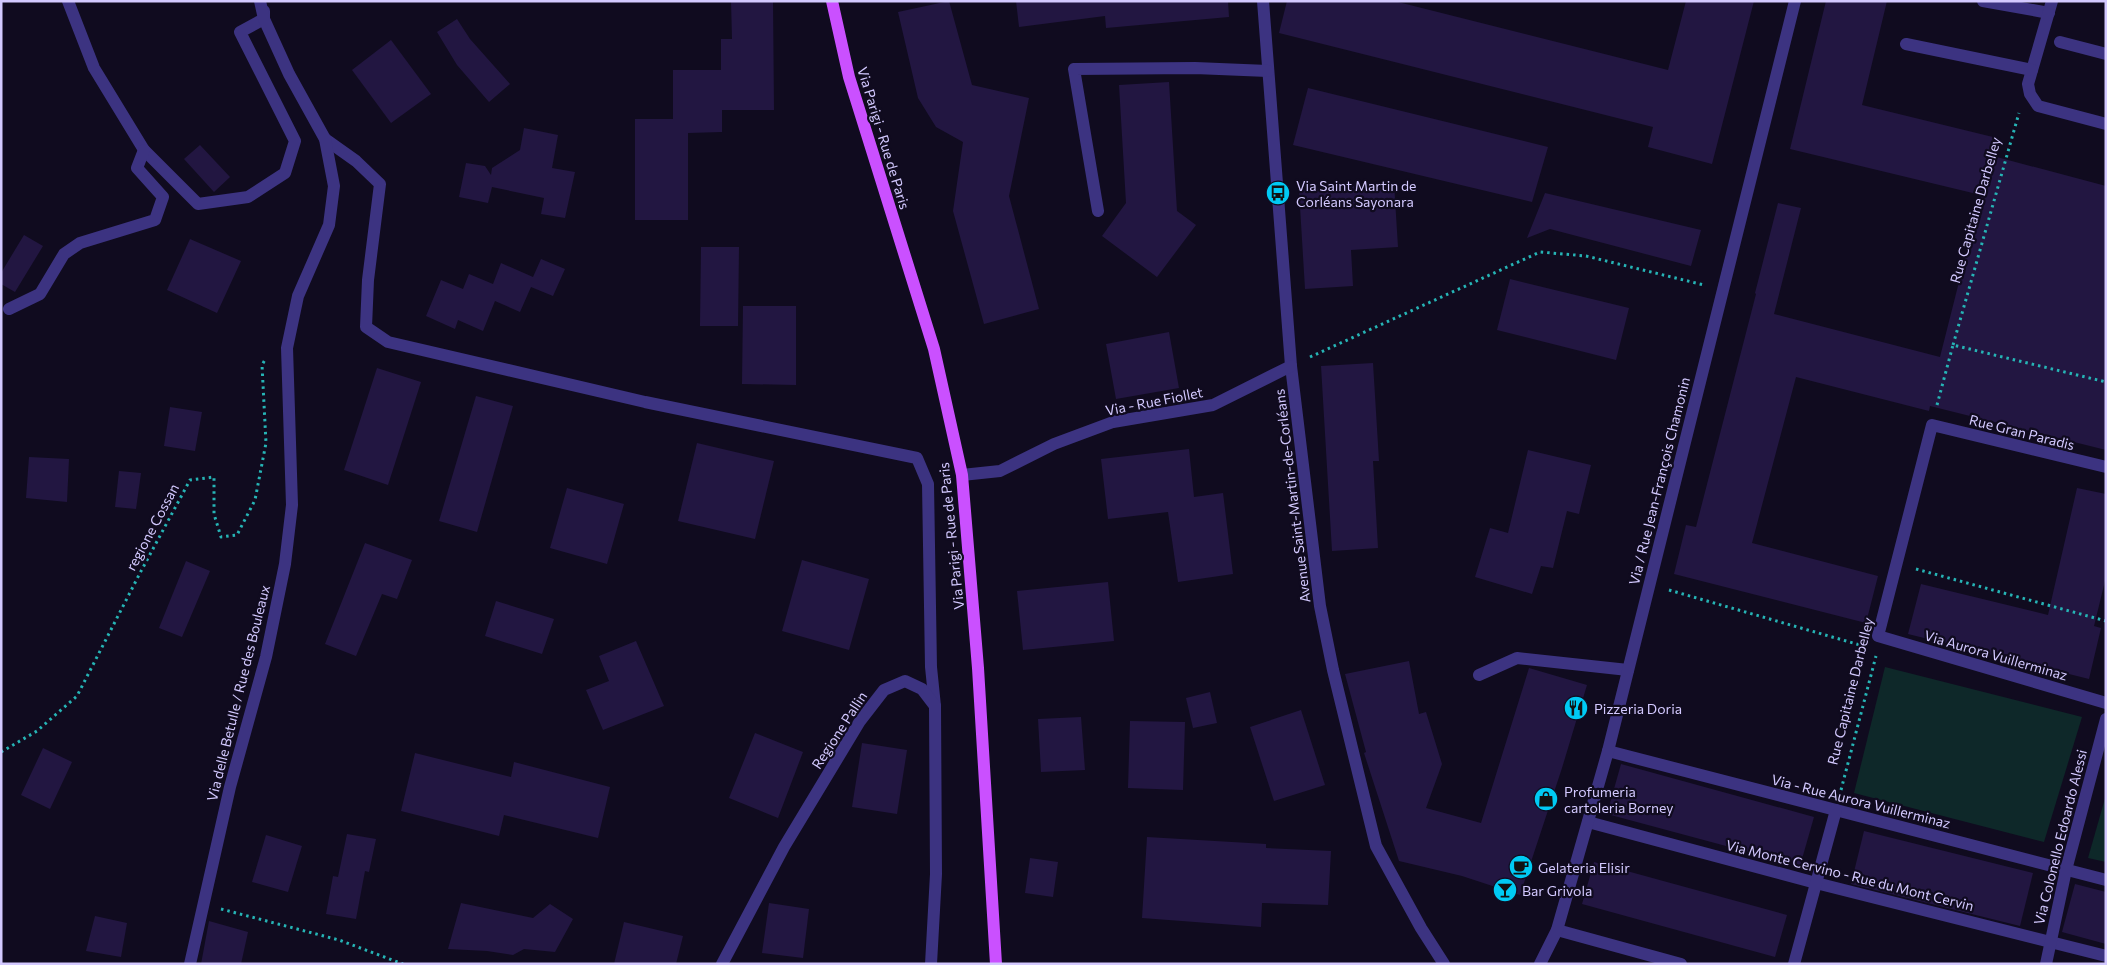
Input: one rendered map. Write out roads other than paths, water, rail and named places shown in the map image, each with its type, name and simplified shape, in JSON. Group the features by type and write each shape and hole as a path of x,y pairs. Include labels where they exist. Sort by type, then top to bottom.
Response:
{"main road":[{"name":"Via Parigi - Rue de Paris","path":"832,1 849,77 934,350 962,475 978,677 996,964"}],"street":[{"path":"68,1 94,68 144,150 198,204 248,197 285,174 295,141 240,32 264,19 265,1"},
{"name":"Via delle Betulle / Rue des Bouleaux","path":"190,964 230,787 266,657 285,564 292,506 287,348 298,296 329,225 334,186 325,139 289,74 264,19 260,1"},
{"name":"Avenue Saint-Martin-de-Corléans","path":"1263,1 1291,366 1320,606 1333,670 1376,846 1444,964"},
{"name":"Via / Rue Jean-François Chamonin","path":"1540,964 1557,930 1608,751 1794,1"},
{"path":"1983,1 2050,7 2028,84 2030,94 2038,106 2106,124"},
{"path":"2060,42 2106,54"},
{"path":"1906,44 2032,70"},
{"path":"1098,211 1074,70 1195,68 1268,71"},
{"path":"325,139 356,161 380,184 368,280 366,327 388,342 645,402 917,458 928,484 932,667 935,706 936,874 931,964"},
{"path":"9,309 40,294 64,254 80,243 155,220 163,197 137,168 144,150"},
{"name":"Via - Rue Fiollet","path":"962,475 1000,471 1054,444 1113,422 1213,405 1291,366"},
{"name":"Rue Gran Paradis","path":"1932,425 2106,467"},
{"name":"Rue Capitaine Darbelley","path":"1878,636 1932,425"},
{"name":"Via Aurora Vuillerminaz","path":"1878,636 2106,703"},
{"path":"1479,675 1517,658 1628,670"},
{"name":"Regione Pallin","path":"722,964 784,847 860,721 884,690 905,681 922,689 935,706"},
{"name":"Via Colonello Edoardo Alessi","path":"2046,964 2066,870 2106,719"},
{"name":"Via - Rue Aurora Vuillerminaz","path":"1608,751 2106,880"},
{"path":"1794,964 1836,810"},
{"name":"Via Monte Cervino - Rue du Mont Cervin","path":"1588,822 1816,883 2106,956"},
{"path":"1557,930 1681,964"}],"place":[{"name":"Via Saint Martin de Corléans Sayonara","path":"1278,193"},
{"name":"Pizzeria Doria","path":"1576,708"},
{"name":"Profumeria cartoleria Borney","path":"1546,799"},
{"name":"Gelateria Elisir","path":"1521,867"},
{"name":"Bar Grivola","path":"1505,890"}]}
